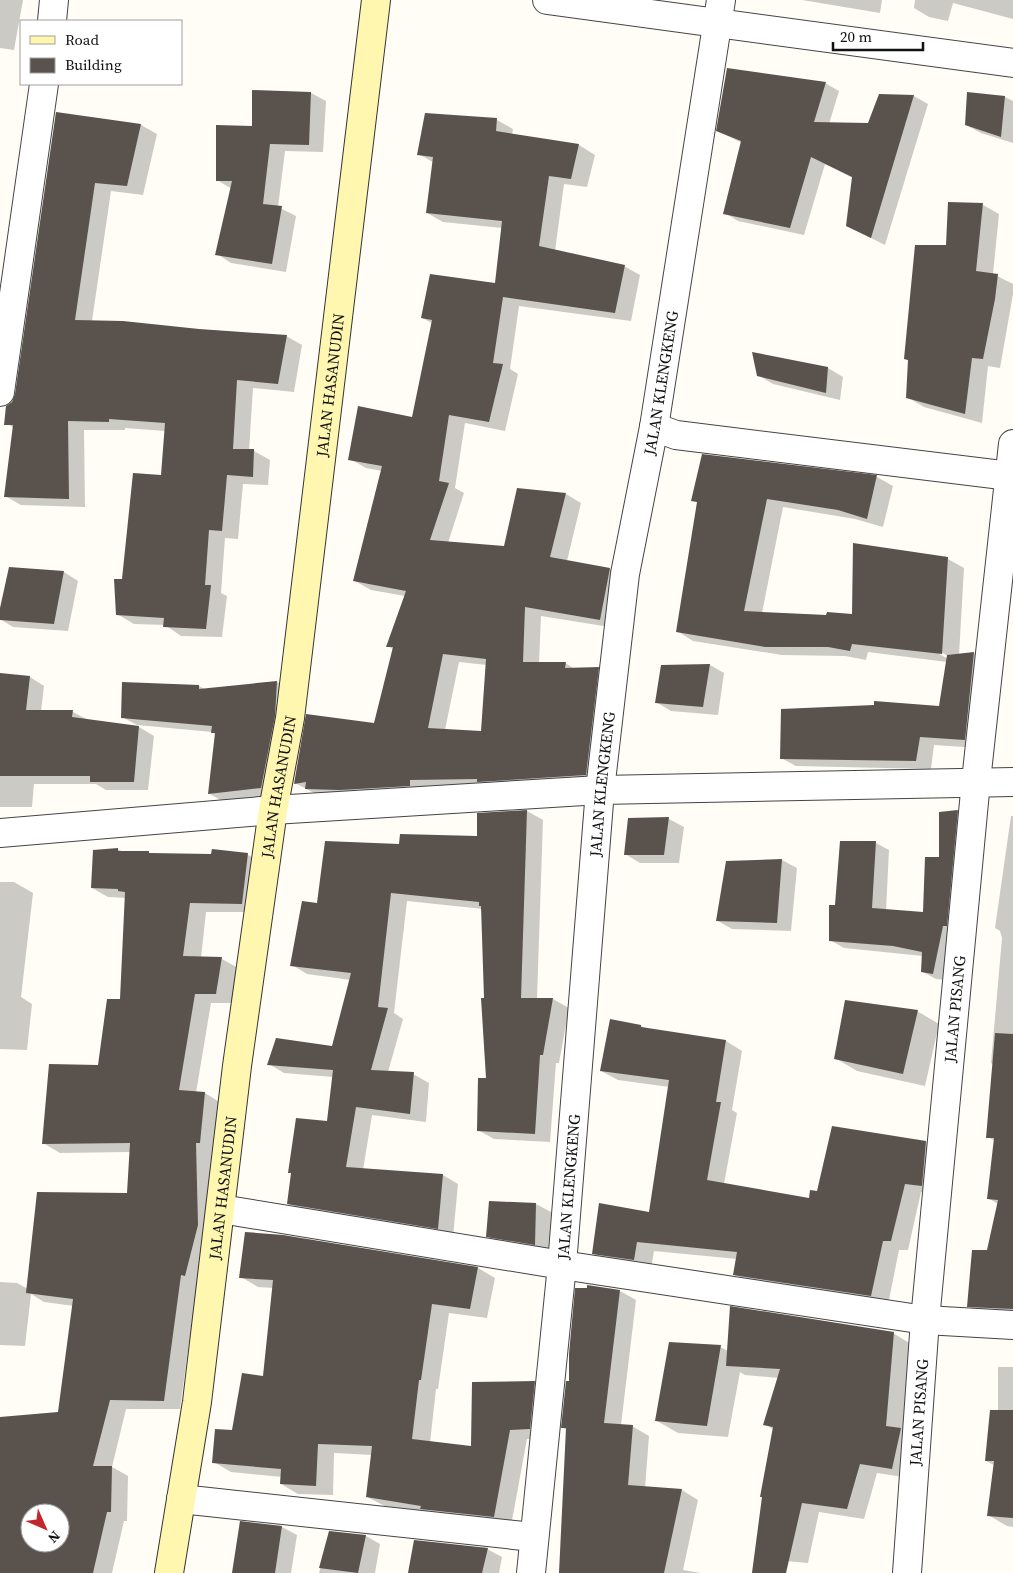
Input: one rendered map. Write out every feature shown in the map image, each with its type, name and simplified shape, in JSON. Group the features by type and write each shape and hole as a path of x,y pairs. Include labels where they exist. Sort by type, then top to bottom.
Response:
{"main road":[{"name":"JALAN HASANUDIN","path":"169,1573 197,1402 212,1265 273,810 293,698 376,0"}],"street":[{"path":"52,20 54,0"},
{"path":"547,0 719,11 1013,62"},
{"name":"JALAN KLENGKENG","path":"531,1573 532,1537 562,1265 600,790 625,574 654,427 719,11"},
{"path":"0,392 44,85"},
{"path":"654,427 676,434 1010,476"},
{"name":"JALAN PISANG","path":"907,1573 925,1320 976,781 1013,444"},
{"path":"0,833 273,810 600,790 976,781 1013,782"},
{"path":"221,1209 562,1265 925,1320 1013,1325"},
{"path":"181,1499 532,1537"}],"building":[{"path":"727,68 826,82 814,122 868,123 879,94 914,95 871,238 846,226 852,177 811,157 790,228 723,214 741,141 716,131"},
{"path":"252,90 311,92 309,145 270,144 263,204 282,206 272,264 215,255 232,181 216,181 216,125 252,126"},
{"path":"967,92 1005,96 1001,137 965,125"},
{"path":"56,112 141,124 127,186 95,183 75,320 123,321 199,329 287,335 278,384 237,380 233,449 254,449 253,477 227,475 222,531 209,530 205,585 211,585 206,629 163,627 164,618 116,615 114,579 122,579 133,473 161,475 165,423 109,419 109,422 68,421 69,499 4,497 13,425 4,425 6,406 12,402 15,394"},
{"path":"425,113 497,118 496,131 579,144 571,179 549,176 539,246 625,265 615,313 503,297 493,363 503,364 489,422 449,415 439,481 449,483 430,540 504,546 517,488 566,493 550,557 610,568 600,620 525,607 523,662 566,662 565,668 599,667 586,775 477,782 477,779 410,780 410,786 340,790 305,789 306,782 294,784 306,714 374,723 393,647 386,647 406,591 353,581 382,466 348,460 358,406 412,417 432,320 421,318 430,274 495,283 502,221 426,213 433,157 417,155","holes":["443,654 486,659 481,731 428,728"]},
{"path":"948,202 983,203 976,271 998,274 983,359 972,358 965,414 906,398 908,360 904,359 915,245 946,245"},
{"path":"752,352 828,367 826,393 757,376"},
{"path":"702,454 877,475 867,519 838,510 767,499 744,611 826,615 827,612 852,614 853,543 948,557 942,654 852,644 850,651 828,647 765,647 676,632 697,502 691,501"},
{"path":"9,567 64,571 54,624 0,620 0,608"},
{"path":"974,652 965,740 920,737 916,761 780,759 781,709 874,705 874,701 939,706 947,655"},
{"path":"710,664 703,707 655,703 661,665"},
{"path":"0,673 30,676 26,710 73,710 72,717 139,726 134,782 90,782 90,776 0,776"},
{"path":"277,681 275,716 261,788 208,794 215,733 211,733 212,726 121,718 122,682 199,685 199,689"},
{"path":"527,810 521,998 553,998 543,1055 540,1055 535,1134 477,1131 478,1078 486,1078 481,998 484,998 481,906 479,906 479,902 391,893 378,1007 388,1008 371,1070 414,1072 410,1114 356,1107 346,1167 443,1174 438,1229 287,1204 291,1173 288,1173 296,1118 327,1121 333,1070 267,1065 276,1038 332,1046 351,973 290,966 302,901 317,903 325,841 399,844 400,834 477,836 477,813"},
{"path":"958,810 947,926 943,926 933,974 921,972 922,952 893,946 829,941 829,905 835,905 840,841 876,841 872,908 923,912 925,857 939,857 939,812"},
{"path":"669,817 664,855 624,855 628,818"},
{"path":"118,848 118,851 149,851 149,853 211,854 212,849 248,853 242,904 190,903 183,956 222,957 216,994 195,994 179,1090 205,1092 200,1143 196,1143 198,1225 185,1276 181,1275 164,1401 110,1400 93,1466 112,1466 111,1512 107,1512 93,1573 0,1573 0,1417 58,1412 73,1299 26,1293 37,1192 127,1193 130,1143 42,1144 49,1064 98,1065 107,999 120,999 125,892 118,891 118,889 91,888 93,850"},
{"path":"782,859 777,923 716,921 726,861"},
{"path":"845,1000 918,1010 903,1074 834,1059"},
{"path":"610,1019 641,1025 641,1027 726,1040 716,1102 721,1102 707,1180 809,1198 810,1190 817,1191 832,1126 926,1141 922,1186 905,1184 891,1241 883,1241 871,1296 733,1275 737,1252 637,1242 634,1260 592,1254 599,1203 649,1212 669,1080 600,1071"},
{"path":"995,1033 1013,1034 1013,1309 967,1307 972,1250 987,1250 998,1200 987,1199 994,1138 986,1138"},
{"path":"489,1201 536,1203 535,1245 486,1237"},
{"path":"245,1232 283,1235 478,1267 470,1309 432,1304 421,1380 419,1380 412,1439 471,1446 472,1382 535,1381 530,1429 510,1430 494,1517 420,1509 421,1506 366,1497 372,1446 318,1444 316,1486 280,1484 281,1469 212,1463 215,1429 232,1430 242,1373 263,1376 273,1280 239,1278"},
{"path":"587,1285 620,1290 604,1423 633,1425 628,1485 682,1489 664,1573 559,1573 566,1428 561,1428 566,1381 569,1381 569,1354 575,1288 587,1288"},
{"path":"730,1306 894,1332 886,1426 901,1428 892,1469 860,1464 847,1509 802,1503 786,1573 752,1573 762,1497 760,1497 773,1427 763,1425 780,1369 726,1366"},
{"path":"669,1342 721,1345 707,1426 655,1421"},
{"path":"990,1410 1013,1410 1013,1518 987,1516 994,1461 985,1461"},
{"path":"240,1521 282,1526 275,1573 232,1573"},
{"path":"329,1531 366,1535 358,1573 319,1568"},
{"path":"414,1540 488,1548 482,1573 408,1573"}]}
